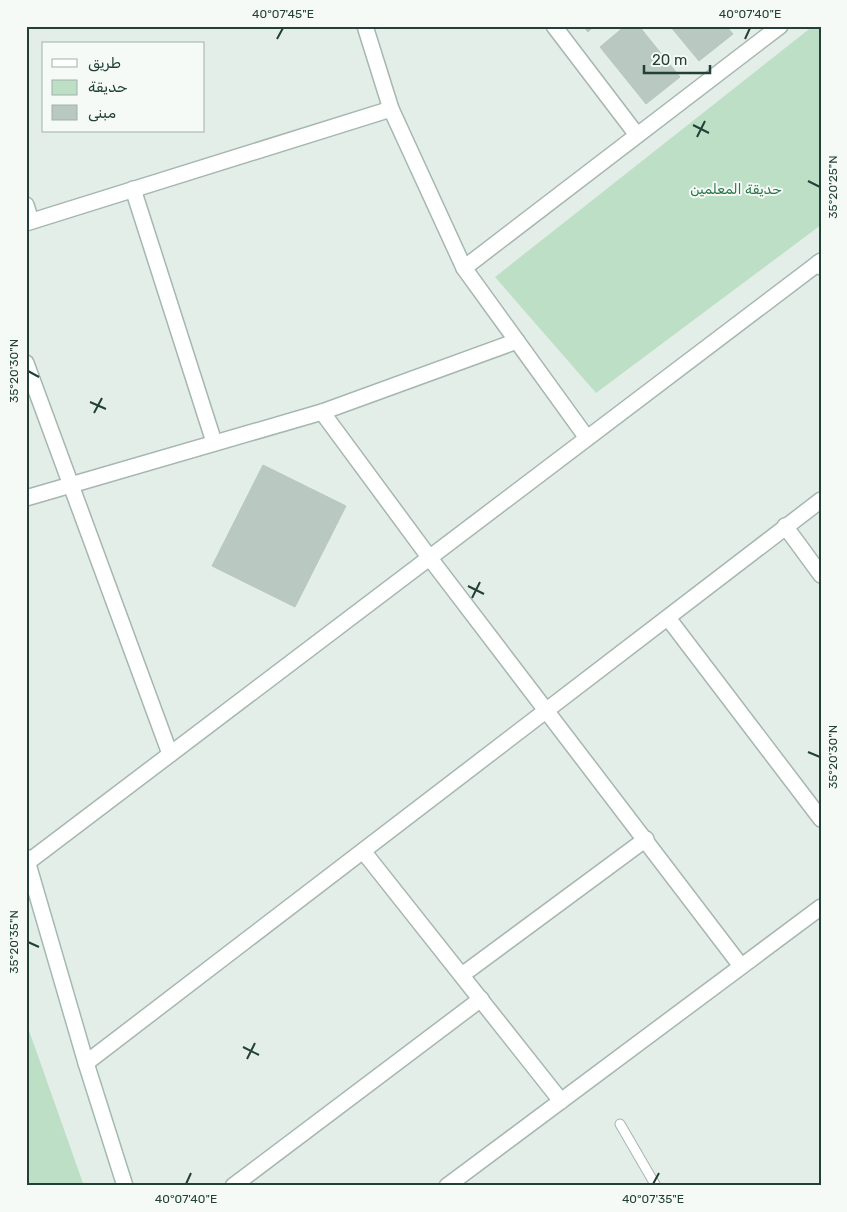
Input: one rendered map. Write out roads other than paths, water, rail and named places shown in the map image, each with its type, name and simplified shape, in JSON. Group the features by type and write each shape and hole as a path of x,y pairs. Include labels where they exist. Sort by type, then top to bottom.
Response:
{"street":[{"path":"365,26 391,109 464,268 587,438"},
{"path":"554,26 638,136"},
{"path":"464,268 780,26"},
{"path":"26,205 29,222 391,109"},
{"path":"133,189 214,442"},
{"path":"125,1186 86,1063 27,859 170,754 820,264"},
{"path":"26,498 322,412 517,341"},
{"path":"26,363 170,754"},
{"path":"322,412 429,557 741,966"},
{"path":"86,1063 821,500"},
{"path":"785,526 821,575"},
{"path":"668,618 821,819"},
{"path":"462,975 646,839"},
{"path":"363,851 561,1101"},
{"path":"447,1186 821,907"},
{"path":"233,1186 481,999"}],"lane":[{"path":"620,1124 656,1186"}],"park label":[{"name":"حديقة المعلمين","path":"736,189"}]}
